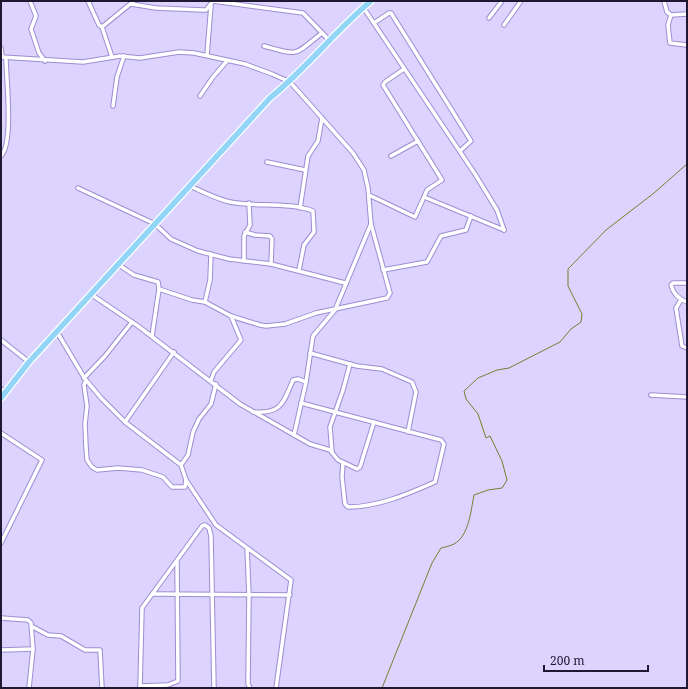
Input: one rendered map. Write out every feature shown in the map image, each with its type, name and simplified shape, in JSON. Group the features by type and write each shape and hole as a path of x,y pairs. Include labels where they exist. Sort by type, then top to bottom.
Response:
{"main road":[{"path":"1,398 30,362 270,98 290,82 329,40 371,1"}],"street":[{"path":"30,1 36,16 31,29 38,53 45,60"},
{"path":"88,1 99,25 102,27 112,57"},
{"path":"102,27 133,2 156,8 203,10 213,1 217,1 303,13 329,40"},
{"path":"489,18 502,1"},
{"path":"504,25 521,1"},
{"path":"664,1 666,12 672,15 687,14"},
{"path":"207,55 212,3"},
{"path":"363,8 460,151 497,210 504,230 424,197"},
{"path":"374,23 391,13 471,141 460,151"},
{"path":"672,15 668,25 670,44 687,45"},
{"path":"264,46 292,54 297,53 322,33"},
{"path":"1,48 7,103 7,143 1,156"},
{"path":"3,57 82,62 124,56 140,58 179,52 207,55 260,69 290,82 354,153 364,170 369,195 371,224 390,293 388,298 316,313 275,326 260,325 231,316 205,302 192,300 159,289"},
{"path":"113,106 117,77 124,56"},
{"path":"200,96 227,61"},
{"path":"369,195 414,217 428,188 441,182 442,178 383,85 404,69"},
{"path":"1,104 7,103"},
{"path":"300,208 305,170 309,153 318,141 322,118"},
{"path":"391,156 418,141"},
{"path":"267,162 305,170"},
{"path":"190,186 225,201 311,210 314,213 314,232 304,245 298,270"},
{"path":"78,188 155,224 174,241 229,259 270,264 345,283"},
{"path":"244,261 245,232 249,229 250,225 249,203"},
{"path":"384,270 427,262 441,236 466,230 471,216"},
{"path":"294,434 315,333 335,310 345,283 371,224"},
{"path":"245,232 255,235 270,236 272,239 270,264"},
{"path":"205,302 210,280 211,254"},
{"path":"119,265 134,275 158,282 159,289 152,336"},
{"path":"687,283 671,284 672,291 681,300 687,302"},
{"path":"92,295 174,352 252,412 310,444 332,452"},
{"path":"681,300 676,308 682,346 687,348"},
{"path":"211,380 214,372 241,340 231,316"},
{"path":"132,322 106,356 85,379 84,385 87,406 85,424 87,460 92,467 98,470 118,468 142,470 163,477 172,486 185,487 186,480"},
{"path":"57,332 85,379 125,422 181,465 186,480 216,525 291,580 276,688"},
{"path":"1,340 30,362"},
{"path":"125,422 174,352"},
{"path":"310,353 350,364 382,369 414,384 416,392 408,432"},
{"path":"350,364 330,428 332,452 336,458 344,463 359,468 374,422"},
{"path":"205,376 214,372"},
{"path":"252,412 268,413 276,410 284,401 293,380 298,379 306,382"},
{"path":"181,465 188,455 193,432 199,419 211,404 216,384"},
{"path":"1,389 7,392"},
{"path":"651,394 687,397"},
{"path":"301,404 374,422 443,442 437,479 435,482 406,495 364,505 348,507 345,504 342,477 344,463"},
{"path":"1,433 42,460 1,543"},
{"path":"177,560 176,593 178,680 168,685 140,687 140,613 152,594 177,560 202,526 205,525 209,528 211,536 214,688"},
{"path":"247,548 249,595 248,684 250,688"},
{"path":"152,594 290,595"},
{"path":"1,618 28,620 33,627 48,635 60,636 85,650 100,650 102,688"},
{"path":"29,688 33,649 33,627"},
{"path":"1,650 33,649"}],"waterway":[{"path":"382,688 432,563 441,548 454,544 463,535 470,515 474,495 488,490 502,488 507,480 502,461 490,436 486,438 478,414 466,399 464,391 478,378 497,370 509,368 560,342 571,329 581,322 582,314 568,286 568,269 606,230 654,193 687,164"}]}
